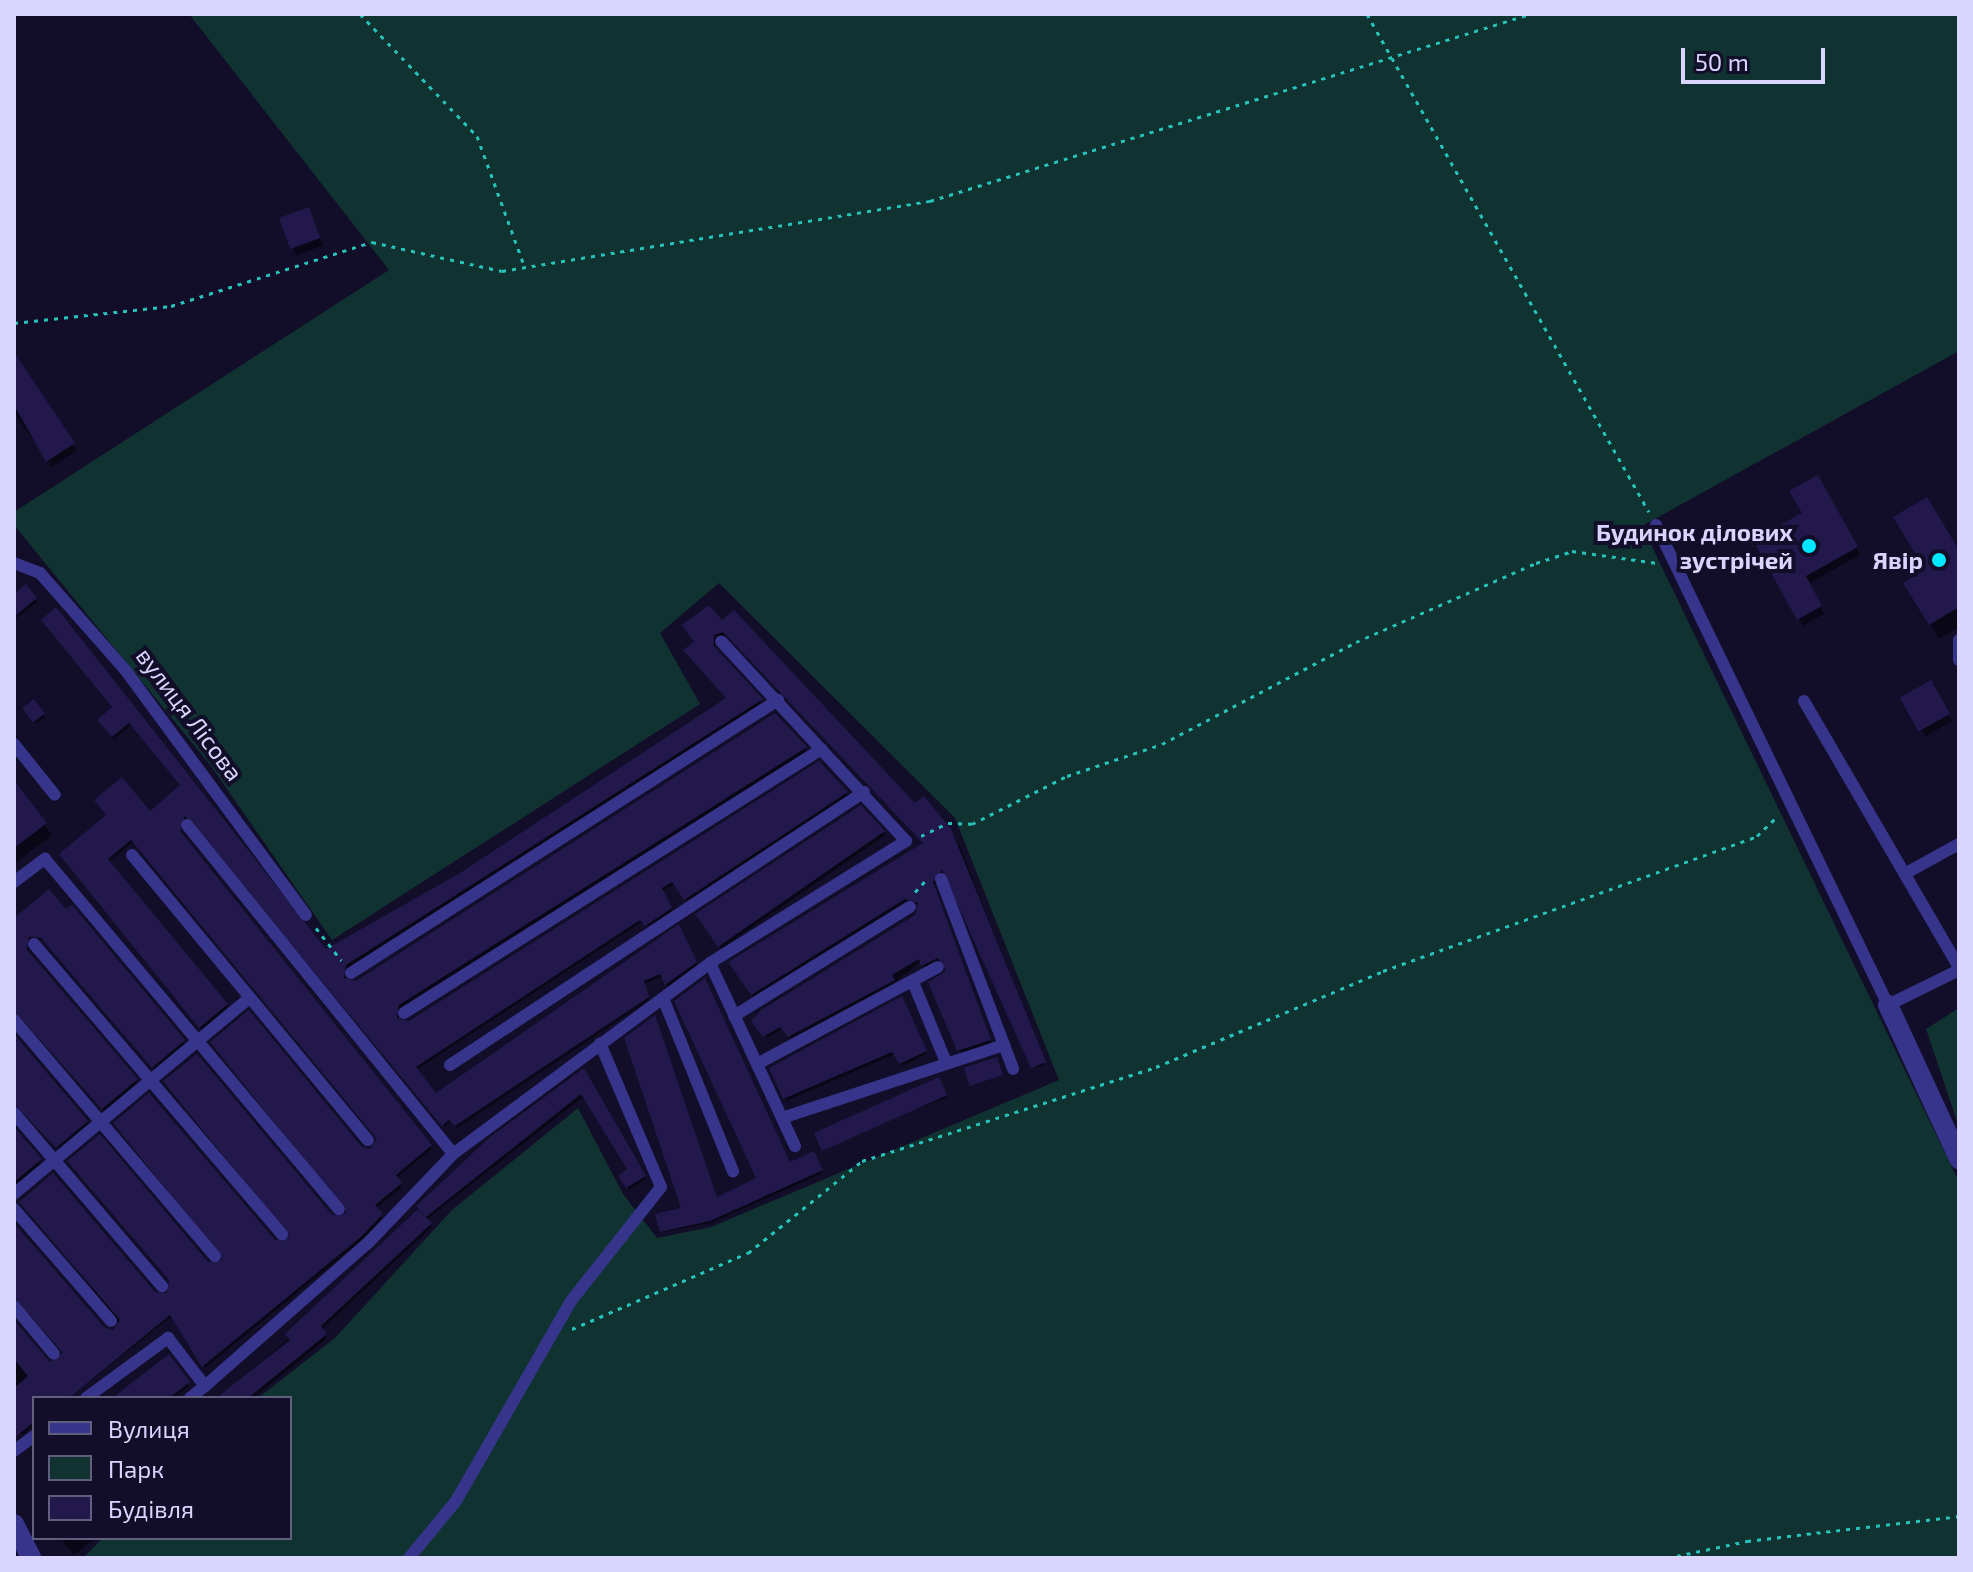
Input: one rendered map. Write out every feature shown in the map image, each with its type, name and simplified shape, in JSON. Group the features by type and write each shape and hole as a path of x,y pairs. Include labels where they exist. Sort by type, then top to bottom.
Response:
{"street":[{"path":"1888,1005 1959,1159"},
{"path":"14,1524 31,1558"}],"lane":[{"path":"1656,525 1888,1005 1959,969 1908,872 1804,701"},
{"name":"вулиця Лісова","path":"14,563 40,573 85,622 306,915"},
{"path":"1959,640 1959,660"},
{"path":"192,1396 368,1243 453,1154 710,963 906,841 864,792 721,641"},
{"path":"351,973 778,700"},
{"path":"14,744 55,795"},
{"path":"404,1013 821,749"},
{"path":"450,1065 864,792"},
{"path":"187,825 453,1154"},
{"path":"1908,872 1959,844"},
{"path":"132,855 248,999 368,1140"},
{"path":"14,882 45,859 339,1209"},
{"path":"941,879 1013,1069"},
{"path":"734,1016 910,907"},
{"path":"34,944 282,1234"},
{"path":"710,963 795,1146"},
{"path":"757,1064 938,967"},
{"path":"913,982 946,1062"},
{"path":"663,998 733,1171"},
{"path":"14,1194 196,1039 248,999"},
{"path":"14,1020 215,1256"},
{"path":"409,1558 456,1501 550,1337 661,1187 600,1043"},
{"path":"782,1118 1004,1045"},
{"path":"14,1113 162,1286"},
{"path":"14,1209 111,1321"},
{"path":"14,1306 54,1354"},
{"path":"89,1396 168,1338 205,1386"},
{"path":"14,1451 32,1438"}],"path":[{"path":"360,14 477,136 524,265"},
{"path":"1367,14 1656,525"},
{"path":"14,323 171,306 372,242 502,271 930,201 1530,14"},
{"path":"906,841 948,823 972,824 1067,776 1162,744 1356,642 1536,563 1572,551 1676,567"},
{"path":"550,1337 748,1253 862,1161 1156,1067 1383,971 1757,836 1791,804"},
{"path":"910,907 916,889 930,877 941,879"},
{"path":"306,915 351,973"},
{"path":"1667,1558 1747,1541 1959,1516"}],"green space":[{"path":"189,14 1959,14 1959,351 1642,526 1959,1182 1959,1558 83,1558 101,1540 292,1540 292,1396 261,1396 335,1338 452,1210 578,1108 623,1194 657,1238 711,1227 1059,1080 955,818 719,583 660,633 700,704 332,940 211,766 14,525 14,512 389,270"},
{"path":"1959,1008 1959,1127 1926,1029"}],"building":[{"path":"309,207 320,238 290,249 279,218"},
{"path":"14,352 75,443 46,462 14,405"},
{"path":"1818,475 1858,547 1806,576 1822,606 1797,620 1753,540 1802,513 1789,491"},
{"name":"Явір","path":"1927,497 1959,550 1959,607 1929,625 1903,583 1925,570 1893,517"},
{"path":"26,584 37,598 14,617 14,594"},
{"path":"709,605 722,620 734,610 915,803 924,796 951,829 1046,1062 1031,1068 942,870 933,882 991,1040 957,1051 928,982 946,971 938,958 921,966 919,959 892,975 895,980 788,1037 780,1027 763,1037 751,1021 761,1010 915,915 918,903 905,899 751,995 728,962 923,843 723,632 714,635 714,646 763,699 346,965 344,978 356,981 775,713 807,747 399,1005 397,1018 409,1021 819,761 848,792 684,900 672,882 662,888 672,908 645,926 640,920 416,1067 436,1093 679,924 697,962 665,985 660,974 644,981 649,997 455,1126 449,1120 442,1126 185,816 180,831 432,1145 396,1175 402,1183 375,1205 383,1214 362,1236 202,1367 170,1315 71,1396 32,1396 32,1424 14,1438 14,1388 28,1376 14,1359 14,1320 50,1362 63,1353 14,1297 14,1223 104,1327 113,1330 120,1320 19,1202 53,1173 155,1292 167,1293 169,1280 67,1161 100,1134 208,1262 223,1260 113,1123 149,1093 275,1240 290,1238 163,1081 197,1054 332,1215 347,1213 210,1042 249,1010 361,1146 370,1149 377,1139 131,840 108,859 228,1004 199,1028 59,854 106,815 94,800 122,777 150,811 180,785 129,723 112,737 97,720 112,707 41,620 56,607 326,949 460,873 726,698 683,650 694,642 682,625"},
{"path":"1931,680 1950,714 1918,732 1900,697"},
{"path":"34,699 45,713 33,722 22,708"},
{"path":"14,780 47,823 14,848"},
{"path":"861,805 885,831 718,947 695,914"},
{"path":"49,889 66,909 72,905 185,1040 152,1068 41,938 29,937 27,950 138,1079 102,1109 14,1011 14,918"},
{"path":"705,978 790,1162 814,1151 823,1170 710,1221 660,1232 655,1214 681,1208 624,1038 655,1015 717,1197 756,1178 674,1001"},
{"path":"902,996 927,1051 899,1064 892,1052 783,1099 769,1068"},
{"path":"14,1034 88,1121 56,1148 14,1104"},
{"path":"997,1057 1003,1075 970,1086 964,1068"},
{"path":"584,1068 646,1176 626,1188 618,1176 627,1169 581,1094 426,1217 416,1206 489,1138"},
{"path":"939,1077 947,1095 822,1151 814,1133"},
{"path":"14,1127 42,1159 14,1182"},
{"path":"418,1209 432,1223 321,1326 327,1334 250,1396 219,1396 290,1340 285,1334"},
{"path":"169,1354 190,1382 172,1396 115,1396"}],"place":[{"name":"Будинок ділових зустрічей","path":"1809,546"},
{"name":"Явір","path":"1939,560"}]}
